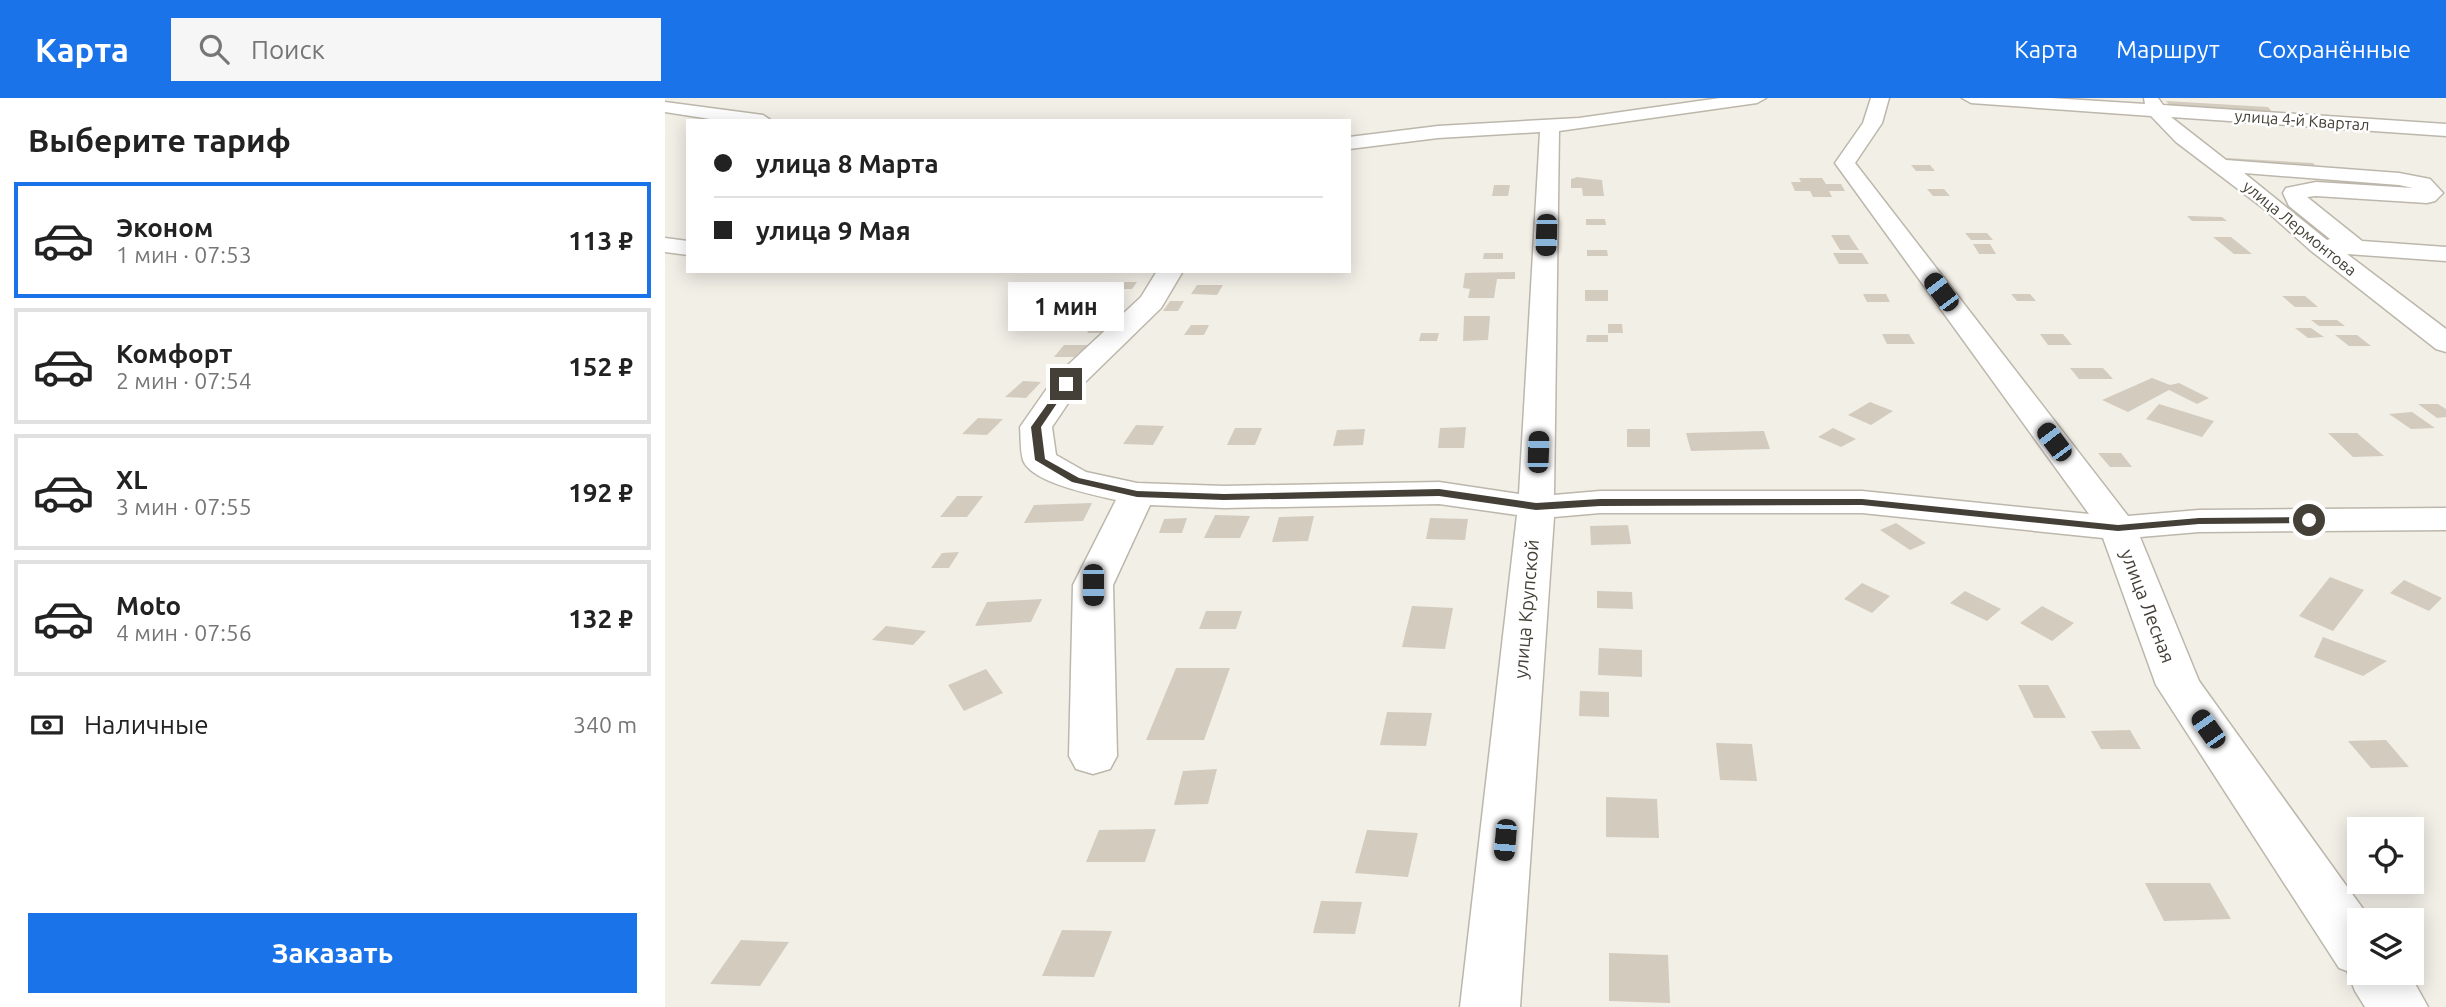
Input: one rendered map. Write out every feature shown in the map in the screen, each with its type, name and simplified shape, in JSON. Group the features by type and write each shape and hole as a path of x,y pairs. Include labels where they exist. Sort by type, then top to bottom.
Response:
{"street":[{"path":"1351,143 1462,130 1550,127 1756,98"},
{"name":"улица Лесная","path":"1880,98 1877,118 1859,139 1845,163 2118,528 2178,685 2347,932"},
{"name":"улица 4-й Квартал","path":"1971,98 2154,104 2446,130"},
{"name":"улица Лермонтова","path":"2154,104 2172,128 2446,343"},
{"path":"665,107 749,119"},
{"name":"улица Крупской","path":"1490,1007 1536,506 1550,127"},
{"path":"2219,166 2399,179 2422,184 2432,193 2427,196 2316,189 2294,193 2297,201 2357,248"},
{"path":"665,244 686,248"},
{"path":"2319,245 2446,254"},
{"path":"1169,273 1151,302 1066,384 1036,427 1040,460 1075,480 1137,494 1224,497 1439,493 1536,506 1600,502 1862,502 2118,528 2199,521 2446,519"},
{"path":"1093,756 1093,585 1137,494"},
{"path":"2383,985 2398,1007"}],"building":[{"path":"2166,101 2268,107 2274,114 2171,107"},
{"path":"2226,158 2313,163 2318,168 2230,163"},
{"path":"1911,165 1930,165 1935,171 1916,171"},
{"path":"1577,177 1602,180 1604,196 1583,196 1582,188 1571,188 1571,179"},
{"path":"1799,178 1822,178 1826,184 1841,184 1845,191 1829,191 1832,197 1813,197 1810,191 1795,191 1791,182 1801,182"},
{"path":"1494,185 1510,185 1508,196 1492,196"},
{"path":"1927,189 1944,189 1950,196 1933,196"},
{"path":"2187,216 2222,217 2227,221 2192,221"},
{"path":"1586,219 1605,219 1606,225 1586,225"},
{"path":"1965,233 1987,233 1993,240 1971,240"},
{"path":"1831,235 1849,235 1859,250 1840,250"},
{"path":"2213,237 2231,237 2252,254 2234,254"},
{"path":"1973,244 1990,244 1996,254 1979,254"},
{"path":"1587,250 1607,250 1608,256 1587,256"},
{"path":"1484,253 1503,253 1503,259 1483,259"},
{"path":"1833,253 1862,253 1869,264 1839,264"},
{"path":"1515,272 1515,279 1497,279 1494,298 1468,298 1470,289 1463,288 1465,273"},
{"path":"1120,282 1137,282 1132,289 1115,289"},
{"path":"1197,285 1223,285 1217,295 1191,294"},
{"path":"1585,290 1608,290 1608,301 1585,301"},
{"path":"1863,294 1886,294 1890,302 1867,302"},
{"path":"2011,294 2030,294 2036,301 2017,301"},
{"path":"2282,296 2305,296 2318,307 2295,307"},
{"path":"1170,301 1184,301 1178,311 1163,311"},
{"path":"1464,316 1490,316 1488,340 1463,341"},
{"path":"2311,320 2337,320 2345,326 2319,326"},
{"path":"1094,324 1114,325 1107,333 1087,333"},
{"path":"1608,324 1622,324 1623,333 1608,333"},
{"path":"1191,325 1209,325 1204,335 1184,335"},
{"path":"2295,328 2311,328 2324,337 2308,338"},
{"path":"1421,333 1439,333 1437,341 1419,341"},
{"path":"1882,334 1909,334 1915,344 1887,344"},
{"path":"2040,334 2063,334 2072,345 2048,345"},
{"path":"1587,335 1608,335 1608,342 1586,342"},
{"path":"2335,335 2357,335 2371,346 2349,346"},
{"path":"1064,345 1089,345 1080,357 1054,357"},
{"path":"2070,368 2103,368 2113,379 2079,379"},
{"path":"2152,378 2170,385 2179,383 2209,398 2197,404 2169,390 2128,412 2102,400"},
{"path":"1023,381 1041,382 1026,398 1005,397"},
{"path":"1870,402 1893,411 1871,425 1848,415"},
{"path":"2159,404 2214,421 2202,437 2146,419"},
{"path":"2418,404 2438,404 2446,409 2446,417 2437,418"},
{"path":"2412,412 2435,428 2411,429 2389,414"},
{"path":"978,418 1003,419 987,435 962,434"},
{"path":"1136,425 1164,426 1153,445 1123,444"},
{"path":"1466,427 1464,448 1438,448 1440,428"},
{"path":"1235,428 1262,428 1255,445 1227,445"},
{"path":"1833,428 1856,439 1841,447 1818,437"},
{"path":"1365,429 1363,445 1333,446 1337,430"},
{"path":"1627,429 1650,429 1650,447 1627,447"},
{"path":"1764,431 1770,449 1691,451 1686,433"},
{"path":"2328,433 2357,433 2384,456 2353,457"},
{"path":"2098,453 2121,453 2132,467 2110,467"},
{"path":"957,496 983,496 967,517 940,517"},
{"path":"1092,503 1083,521 1024,523 1034,505"},
{"path":"1215,515 1250,516 1240,538 1204,538"},
{"path":"1314,516 1308,541 1272,542 1279,517"},
{"path":"1187,518 1182,533 1159,533 1164,519"},
{"path":"1430,518 1468,519 1465,540 1426,539"},
{"path":"1896,523 1926,543 1910,550 1880,530"},
{"path":"1628,525 1631,544 1591,545 1590,526"},
{"path":"959,552 949,568 931,568 942,553"},
{"path":"2330,577 2364,590 2333,631 2299,616"},
{"path":"2404,580 2442,598 2429,611 2390,593"},
{"path":"1862,583 1890,596 1872,613 1844,599"},
{"path":"1597,591 1632,592 1633,609 1597,608"},
{"path":"1965,591 2001,609 1987,621 1950,603"},
{"path":"1042,599 1031,622 975,626 987,602"},
{"path":"1412,606 1453,608 1445,649 1402,647"},
{"path":"2042,606 2074,623 2052,641 2020,623"},
{"path":"1206,611 1242,611 1236,629 1199,629"},
{"path":"886,626 926,631 913,645 872,640"},
{"path":"2323,637 2387,661 2363,676 2314,657"},
{"path":"1599,648 1642,650 1642,677 1598,675"},
{"path":"1176,668 1230,668 1204,740 1146,740"},
{"path":"986,669 1003,693 964,711 948,685"},
{"path":"2018,685 2048,685 2066,718 2034,718"},
{"path":"1580,691 1609,692 1609,717 1579,716"},
{"path":"1387,712 1432,713 1426,746 1380,745"},
{"path":"2130,730 2141,749 2101,749 2091,731"},
{"path":"2386,740 2409,767 2371,768 2348,741"},
{"path":"1716,743 1752,744 1757,781 1720,780"},
{"path":"1217,769 1208,804 1174,805 1183,771"},
{"path":"1606,797 1657,799 1659,838 1606,837"},
{"path":"1156,829 1145,862 1086,862 1099,830"},
{"path":"1367,830 1418,833 1408,877 1355,873"},
{"path":"2145,883 2210,883 2231,919 2164,921"},
{"path":"1321,901 1362,902 1355,934 1313,933"},
{"path":"1062,930 1112,931 1094,977 1042,976"},
{"path":"741,940 789,942 760,986 710,984"},
{"path":"1609,953 1668,955 1670,1003 1609,1001"}],"route":[{"path":"1066,384 1036,427 1040,460 1075,480 1137,494 1224,497 1439,493 1536,506 1600,502 1862,502 2118,528 2199,521 2309,520"}]}
